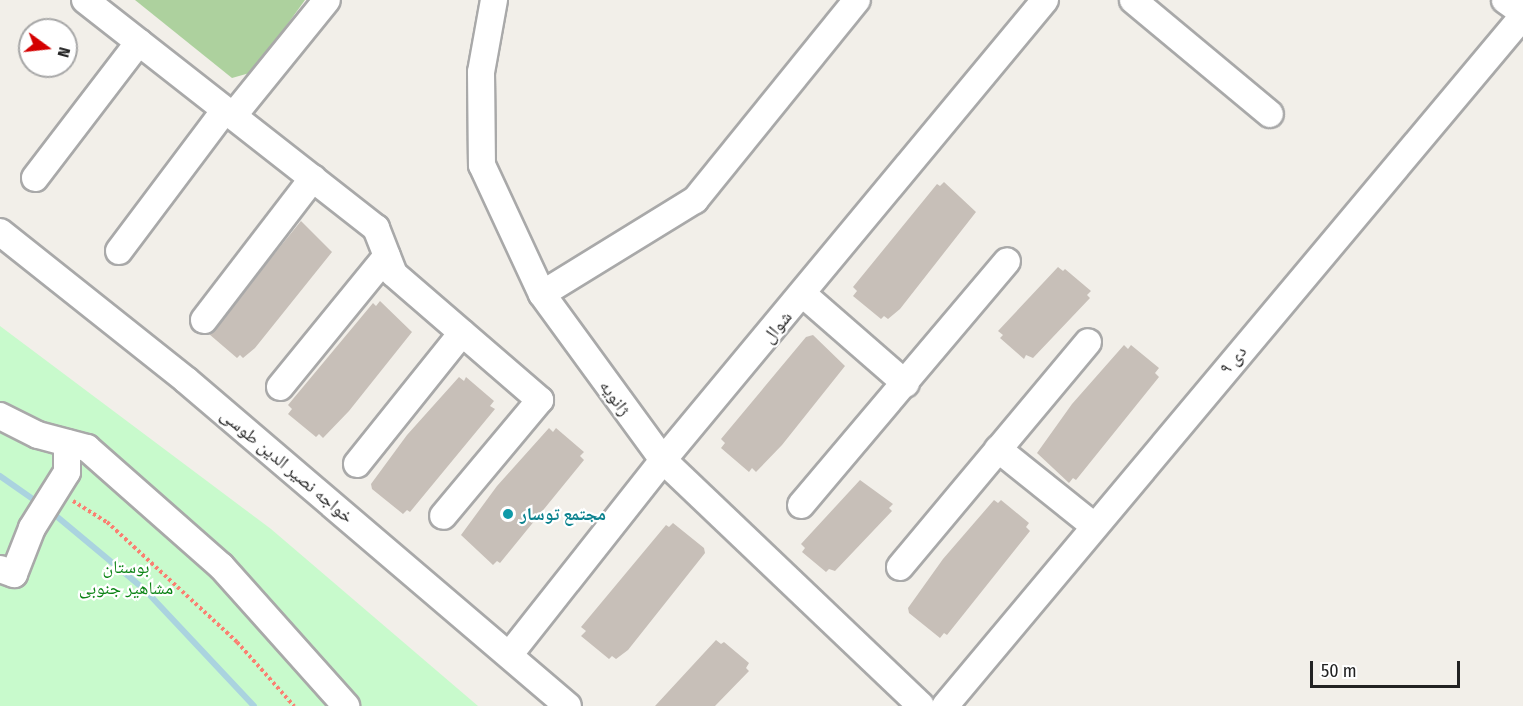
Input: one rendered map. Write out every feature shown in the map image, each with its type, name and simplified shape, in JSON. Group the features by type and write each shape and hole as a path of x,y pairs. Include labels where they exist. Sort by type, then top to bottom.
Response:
{"street":[{"path":"85,0 376,228 394,274 540,400 443,516"},
{"path":"119,251 229,113 327,0"},
{"name":"ژانویه","path":"494,0 481,72 482,165 542,294 663,460 921,706"},
{"path":"542,294 695,200 857,0"},
{"name":"شوال","path":"510,654 663,460 804,295 1045,0"},
{"path":"1132,0 1270,114"},
{"path":"1505,0 1523,14"},
{"name":"۹ دی","path":"945,706 1523,14"},
{"path":"34,177 139,42"},
{"path":"204,320 313,178"},
{"name":"خواجه نصیر الدین طوسی","path":"0,232 186,380 510,654 568,706"},
{"path":"280,387 387,256"},
{"path":"801,505 906,384 1007,261"},
{"path":"804,295 906,384"},
{"path":"357,464 462,333"},
{"path":"900,567 1088,342"},
{"path":"0,416 38,435 87,448 221,566 346,706"},
{"path":"0,569 14,574 32,528 67,472 67,443"},
{"path":"998,449 1094,526"}],"path":[{"path":"54,492 107,522 237,642 294,706"}],"green space":[{"path":"135,0 305,0 253,72 232,78"},
{"name":"بوستان مشاهیر جنوبی","path":"0,326 271,529 478,706 0,706"}],"building":[{"path":"944,182 976,212 900,309 888,319 884,316 881,319 853,296 857,291 853,287 937,184 940,186"},
{"path":"301,221 332,252 255,348 243,358 240,355 237,358 209,334"},
{"path":"1058,267 1063,271 1065,269 1091,291 1087,295 1090,298 1033,358 1026,355 1024,359 1000,338 1003,335 998,331"},
{"path":"380,301 412,332 349,411 323,438 319,434 316,437 288,414 292,409 288,405 373,303 376,306"},
{"path":"813,335 845,366 782,445 756,472 752,468 749,472 721,448 725,443 721,439 806,337"},
{"path":"1124,345 1128,349 1131,345 1159,368 1155,373 1159,377 1076,480 1073,478 1069,483 1037,453 1072,404"},
{"path":"459,377 464,381 466,377 494,401 490,406 495,409 410,512 407,510 403,514 372,489 371,484 407,435"},
{"name":"مجتمع توسار","path":"549,428 553,432 556,428 584,452 580,456 584,460 500,563 497,561 493,565 461,535 497,486"},
{"path":"860,480 893,504 889,508 892,511 835,571 829,569 826,572 802,552 805,548 801,544"},
{"path":"994,500 998,503 1001,500 1029,523 1026,527 1030,531 947,635 944,633 940,638 909,613 908,608 943,559"},
{"name":"مجتمع توسار","path":"673,523 704,548 705,553 628,650 616,659 612,656 609,659 581,636 586,631 581,627 666,525 669,527"},
{"path":"716,640 721,644 724,642 749,663 746,668 749,671 715,706 655,706"}],"waterway":[{"path":"0,476 40,504"},
{"path":"49,510 145,590 254,706"}],"place":[{"name":"مجتمع توسار","path":"508,514"}]}
